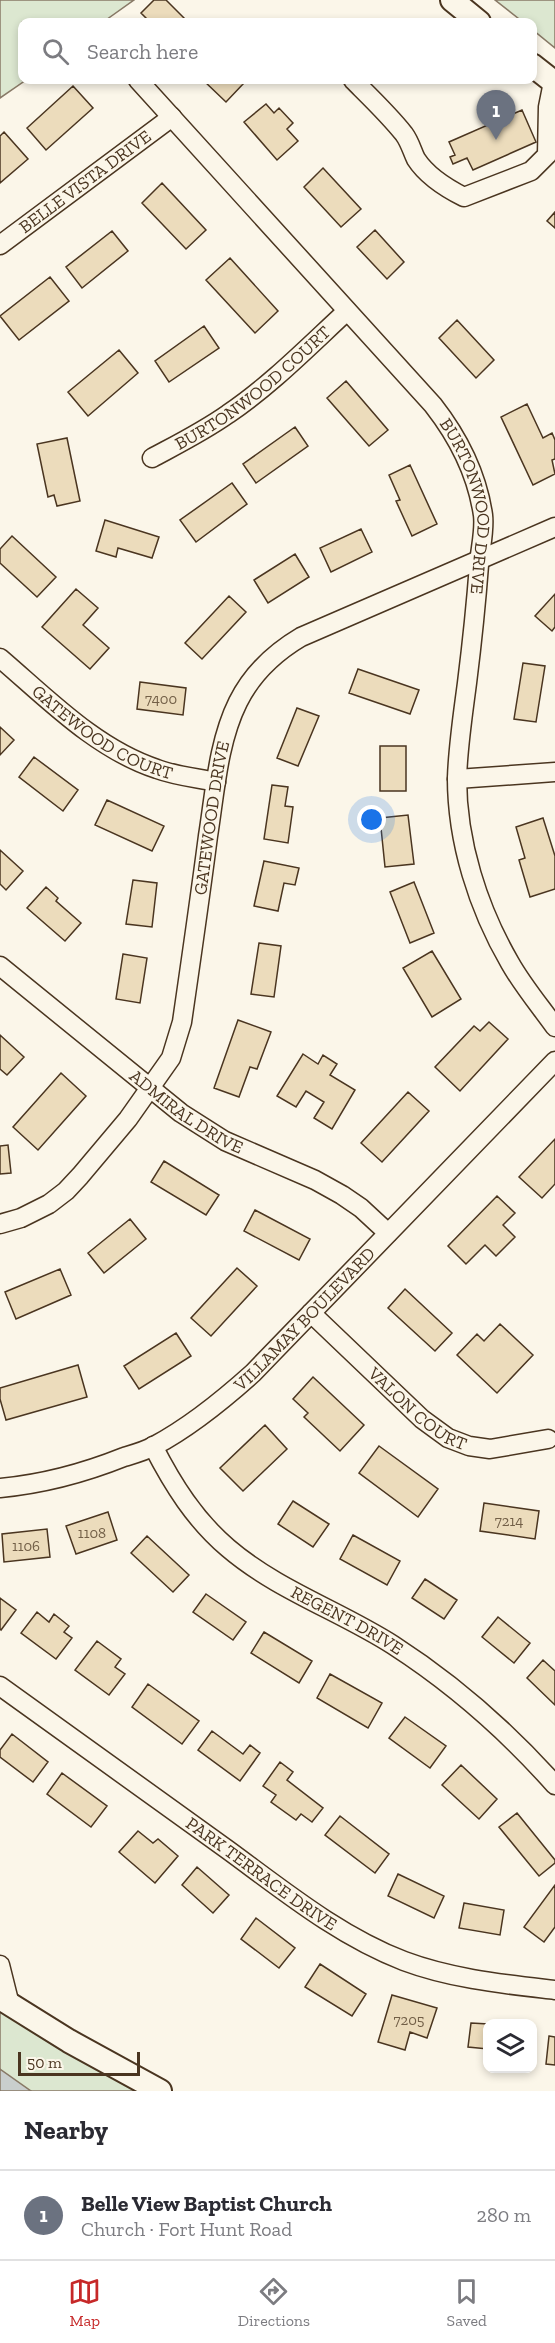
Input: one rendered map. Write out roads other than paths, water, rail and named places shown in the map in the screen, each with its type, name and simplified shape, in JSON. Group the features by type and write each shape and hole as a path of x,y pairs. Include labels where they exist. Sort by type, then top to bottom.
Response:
{"main road":[{"path":"452,0 474,18"},
{"path":"537,69 554,82"},
{"path":"5,2001 77,2046 160,2091"}],"street":[{"path":"357,84 402,132 417,159 428,172 446,188 464,196 531,171 547,155 548,107 554,82"},
{"name":"BURTONWOOD DRIVE","path":"142,84 433,405 458,442 474,481 483,518 476,619 459,748 457,779 460,814 466,849 481,901 492,928 511,964 555,1027"},
{"name":"BELLE VISTA DRIVE","path":"0,245 172,117"},
{"name":"BURTONWOOD COURT","path":"152,458 207,429 230,413 264,387 347,311"},
{"name":"GATEWOOD DRIVE","path":"0,1224 34,1212 66,1191 128,1119 171,1058 182,1023 216,782 233,712 251,681 268,661 301,637 555,527"},
{"name":"GATEWOOD COURT","path":"0,658 75,722 113,749 156,769 216,782"},
{"path":"457,779 555,772"},
{"name":"ADMIRAL DRIVE","path":"0,966 181,1113 225,1141 315,1180 342,1195 361,1208 388,1233"},
{"name":"VILLAMAY BOULEVARD","path":"0,1488 44,1482 77,1473 153,1446 200,1417 230,1394 254,1373 555,1061"},
{"name":"VALON COURT","path":"311,1313 422,1419 448,1438 469,1446 490,1449 548,1439"},
{"name":"REGENT DRIVE","path":"153,1446 168,1476 187,1504 205,1526 228,1548 265,1574 391,1644 438,1675 500,1727 555,1785"},
{"name":"PARK TERRACE DRIVE","path":"0,1686 297,1900 353,1937 378,1950 430,1970 459,1977 555,1990"},
{"path":"0,1965 5,2001"}],"place":[{"name":"Belle View Baptist Church","path":"496,140"}]}
